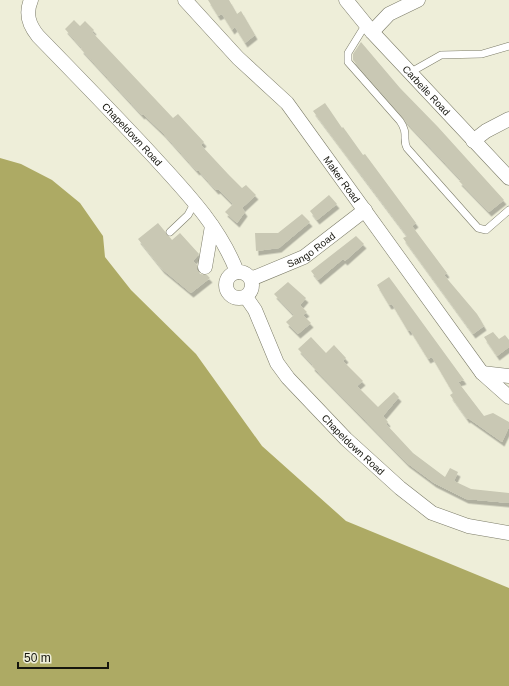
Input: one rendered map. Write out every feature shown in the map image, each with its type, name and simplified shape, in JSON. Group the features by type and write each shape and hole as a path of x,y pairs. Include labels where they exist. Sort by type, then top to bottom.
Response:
{"street":[{"name":"Chapeldown Road","path":"31,0 28,16 30,26 132,133 195,202 229,251 236,272"},
{"name":"Maker Road","path":"185,0 238,58 287,103 366,210 482,373 509,397"},
{"name":"Carbeile Road","path":"346,0 369,28 509,178"},
{"path":"369,28 389,14 415,0"},
{"path":"474,141 486,131 509,119"},
{"name":"Sango Road","path":"251,279 304,257 366,210"},
{"path":"205,266 212,226"},
{"path":"236,272 244,273 251,279 252,287 246,297 237,297 232,295 227,288 228,279 236,272"},
{"name":"Chapeldown Road","path":"246,297 255,310 277,363 288,378 346,439 400,488 432,513 468,526 509,533"},
{"path":"482,373 509,376"}],"lane":[{"path":"369,28 348,53 348,62 405,128 404,144 406,148 478,228 486,230 509,210"},
{"path":"411,72 441,55 482,54 509,46"},
{"path":"170,232 188,215 195,202"}],"shaded area":[{"path":"0,158 21,164 52,180 80,203 103,236 105,257 131,290 196,354 262,446 346,521 509,588 509,686 0,686"}],"building":[{"path":"208,0 229,0 237,14 241,11 255,35 245,43 235,27 232,30 222,14 218,16"},
{"path":"74,20 80,26 85,21 94,30 92,32 173,118 178,114 204,142 201,145 228,174 242,188 246,185 256,195 242,208 245,212 237,223 225,212 233,204 218,189 216,190 163,133 143,114 142,115 81,49 82,48 65,29"},
{"path":"361,42 400,88 438,127 504,200 489,212 459,181 461,180 408,124 353,60 353,54"},
{"path":"325,103 342,128 343,127 363,155 365,154 416,223 412,226 447,273 444,275 477,314 484,326 473,334 403,238 407,236 313,111"},
{"path":"329,195 337,204 317,220 310,211"},
{"path":"302,214 310,222 279,248 256,251 255,233 278,233"},
{"path":"158,223 172,240 180,233 199,254 193,261 197,265 197,270 200,274 207,275 210,278 191,293 162,269 138,239"},
{"path":"356,236 364,244 345,261 343,259 318,280 311,271"},
{"path":"389,277 464,380 458,382 484,416 493,413 509,422 509,427 502,442 468,418 467,419 450,395 453,393 432,357 428,359 410,330 408,331 392,304 389,305 377,285"},
{"path":"288,282 306,298 300,305 307,312 303,315 311,323 298,334 286,322 294,315 274,294"},
{"path":"493,332 499,339 505,335 509,340 509,347 497,356 484,337"},
{"path":"311,337 326,353 334,345 346,358 343,361 363,381 357,386 378,407 394,392 399,397 383,416 388,422 386,424 413,453 445,477 450,468 458,472 454,481 471,489 509,493 509,503 466,499 434,483 407,463 312,366 313,365 298,349"}]}
